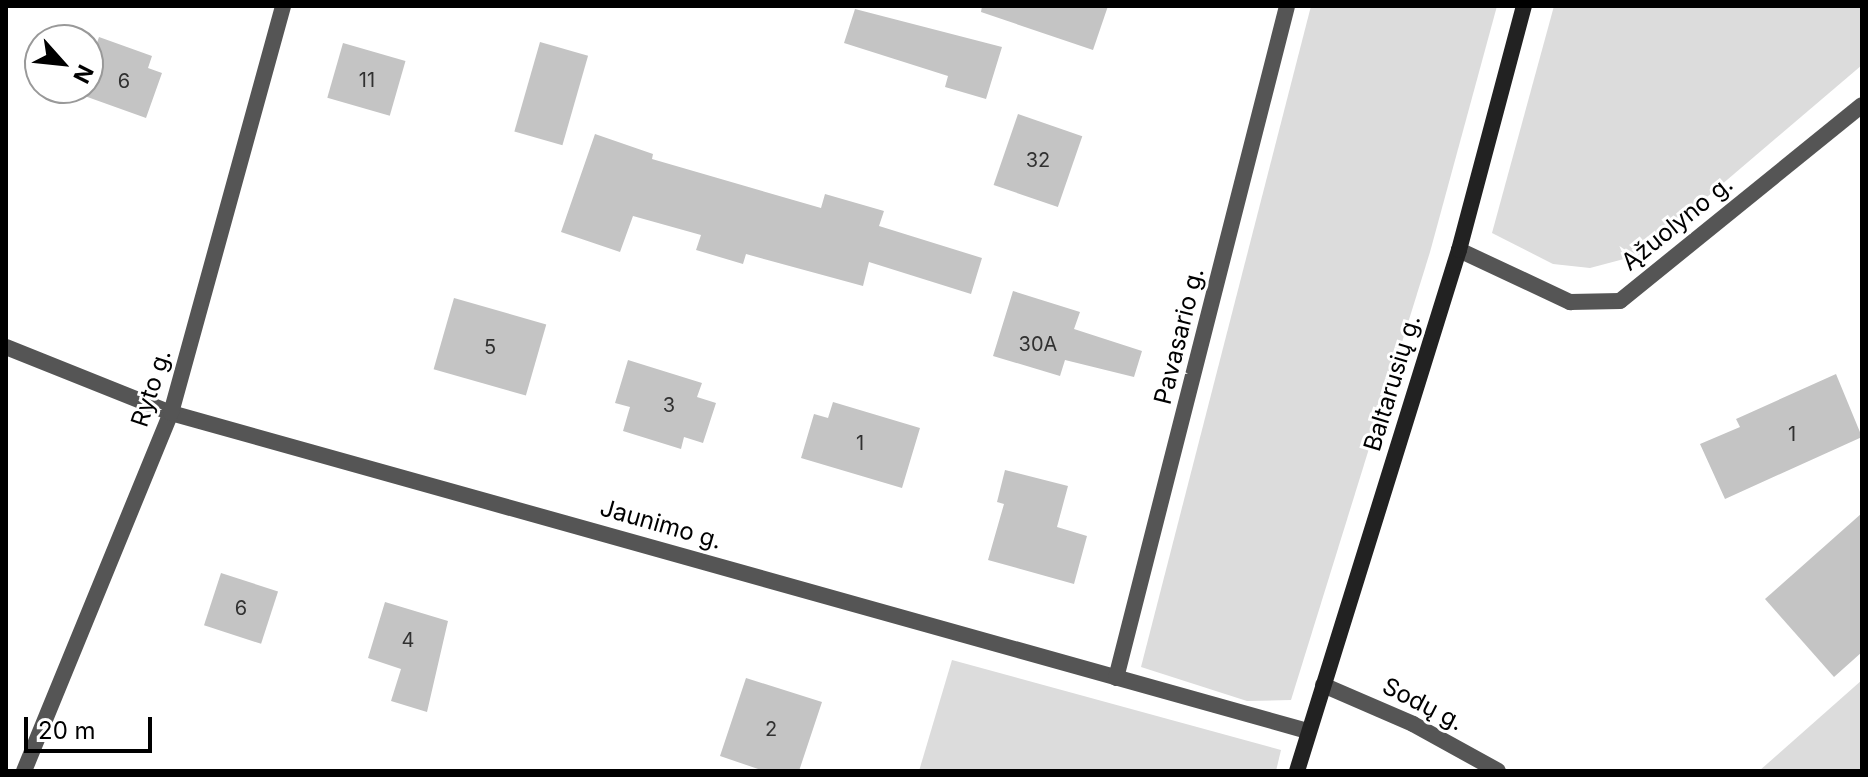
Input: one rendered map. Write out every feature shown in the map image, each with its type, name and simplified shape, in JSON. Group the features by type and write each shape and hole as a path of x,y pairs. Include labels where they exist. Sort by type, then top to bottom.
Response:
{"main road":[{"name":"Baltarusių g.","path":"1297,771 1459,250 1524,6"}],"street":[{"name":"Ryto g.","path":"24,771 171,413 283,6"},
{"name":"Pavasario g.","path":"1116,678 1287,6"},
{"name":"Ąžuolyno g.","path":"1459,250 1570,302 1620,301 1862,105"},
{"name":"Jaunimo g.","path":"6,347 171,413 1308,731"},
{"name":"Sodų g.","path":"1323,685 1413,724 1498,771"}],"shaded area":[{"path":"1311,6 1497,6 1430,252 1291,700 1247,701 1141,667"},
{"path":"1554,6 1862,6 1862,65 1639,255 1590,268 1553,264 1492,233"},
{"path":"952,660 1281,750 1276,771 919,771"},
{"path":"1862,680 1862,771 1759,771"}],"building":[{"path":"982,6 1108,6 1093,50 981,12"},
{"path":"855,9 1002,47 986,99 945,87 948,76 844,43"},
{"path":"104,39 152,56 148,68 162,73 146,118 104,103"},
{"path":"540,42 588,56 562,145 514,131"},
{"path":"343,43 405,61 390,116 327,98"},
{"path":"1018,114 1082,136 1058,207 994,185"},
{"path":"595,134 653,154 652,159 821,208 825,194 884,211 879,226 982,258 971,294 869,262 863,286 746,254 743,264 696,250 701,235 633,216 620,252 561,232"},
{"path":"1013,291 1080,312 1074,329 1142,351 1134,377 1065,360 1060,376 993,356"},
{"path":"454,298 546,324 526,396 434,369"},
{"path":"628,360 702,383 697,397 716,403 703,443 684,437 681,449 623,431 630,407 615,403"},
{"path":"1836,374 1862,437 1725,499 1700,444 1740,427 1736,419"},
{"path":"833,402 920,428 902,488 801,458 814,414 828,418"},
{"path":"1005,470 1068,486 1057,527 1087,536 1074,584 988,560 1004,504 997,502"},
{"path":"1862,513 1862,652 1834,677 1765,599"},
{"path":"221,573 278,592 261,644 204,625"},
{"path":"385,602 448,621 427,712 391,701 401,669 368,658"},
{"path":"746,678 822,702 799,771 764,771 720,756"}]}
